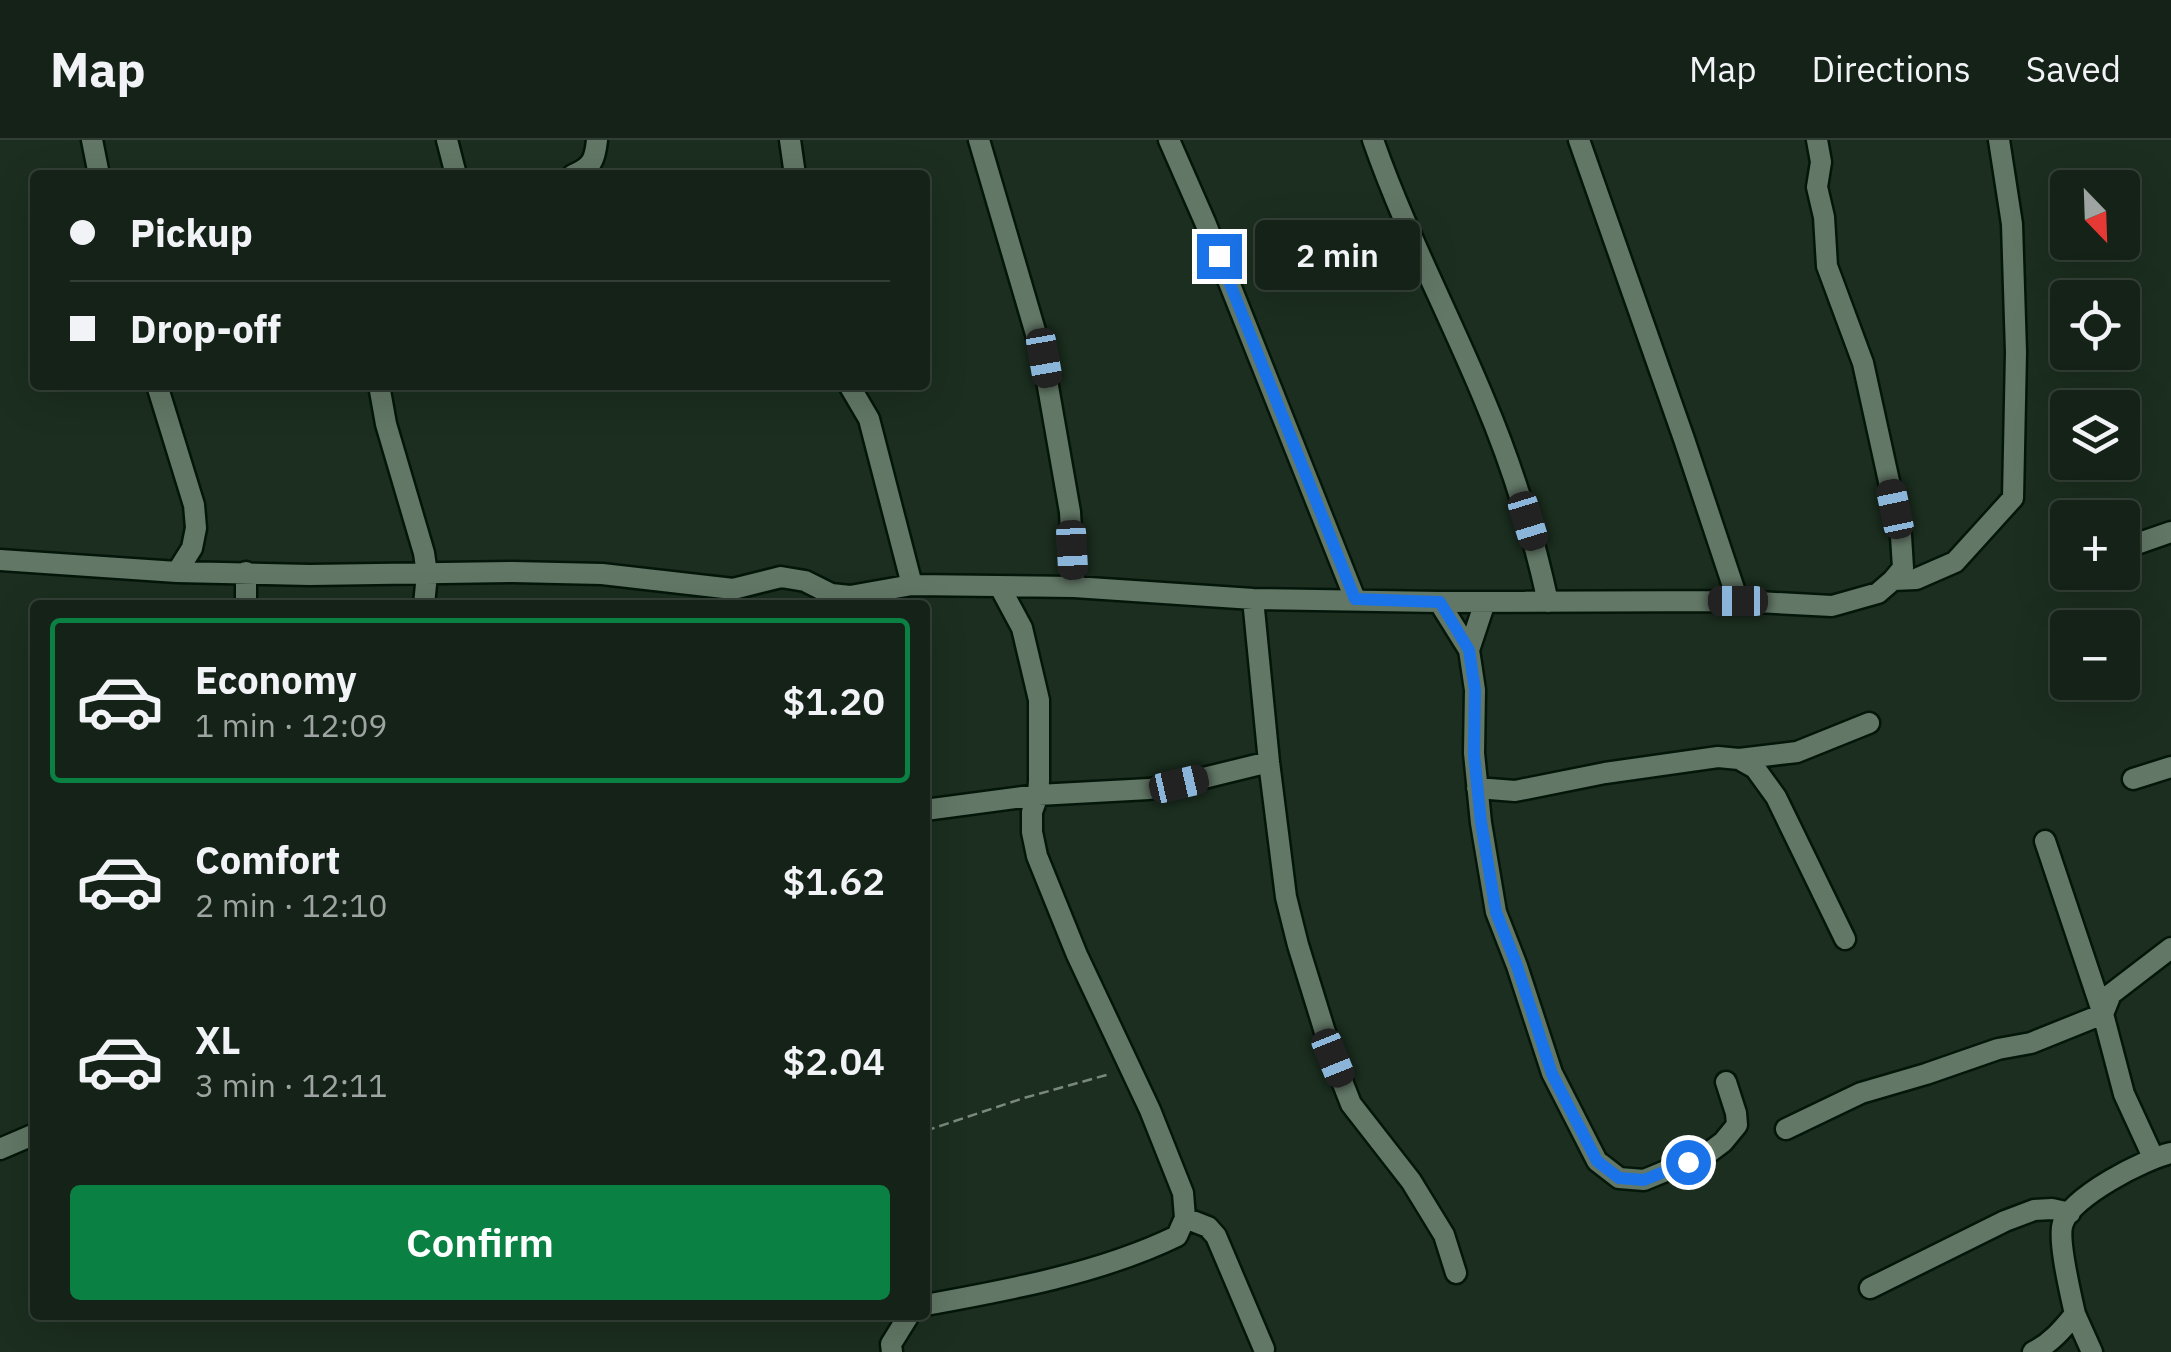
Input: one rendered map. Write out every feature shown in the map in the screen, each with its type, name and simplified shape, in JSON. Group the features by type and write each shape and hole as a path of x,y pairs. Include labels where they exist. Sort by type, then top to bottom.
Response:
{"street":[{"path":"92,140 98,170"},
{"path":"447,140 455,170"},
{"path":"586,170 594,158 597,140"},
{"path":"790,140 794,170"},
{"path":"979,140 1044,358 1070,512 1074,587"},
{"path":"1169,140 1206,222 1355,599"},
{"path":"1373,140 1484,398 1536,548 1548,602"},
{"path":"1579,140 1738,601"},
{"path":"0,560 176,572 602,574 733,589 781,577 805,581 831,594 850,596 912,586 1074,587 1253,599 1738,601 1832,606 1878,593 1903,568 1901,536 1863,364 1826,266 1824,217 1817,187 1821,162 1817,140"},
{"path":"1893,580 1916,578 1954,562 2012,498 2016,352 2012,224 1999,140"},
{"path":"159,390 194,505 196,528 192,548 176,572"},
{"path":"380,390 386,424 419,530 427,574 424,600"},
{"path":"853,390 869,419 912,586"},
{"path":"2140,543 2171,532"},
{"path":"246,572 246,600"},
{"path":"930,1303 1059,1278 1132,1254 1177,1236 1185,1218 1184,1193 1150,1110 1077,955 1038,856 1032,812 1038,795 1039,700 1022,628 1000,587"},
{"path":"1253,599 1286,897 1298,945 1351,1104 1411,1181 1444,1235 1456,1273"},
{"path":"1440,602 1469,650 1475,690 1477,788 1496,912 1552,1074 1597,1161 1619,1178 1644,1180 1707,1154 1736,1125 1726,1082"},
{"path":"1469,650 1485,602"},
{"path":"1477,788 1515,790 1680,762 1797,752 1869,724"},
{"path":"1739,759 1755,768 1776,796 1845,938"},
{"path":"930,809 1038,795 1149,789 1269,762"},
{"path":"2133,779 2171,768"},
{"path":"2046,841 2103,1014 2124,1094 2162,1155 2094,1190 2076,1203 2062,1224 2066,1276 2075,1314 2092,1352"},
{"path":"1786,1128 1861,1093 1998,1049 2032,1043 2103,1014 2111,994 2171,948"},
{"path":"0,1149 30,1136"},
{"path":"1870,1288 2034,1210 2070,1212"},
{"path":"1185,1218 1208,1227 1216,1236 1264,1349"},
{"path":"2033,1352 2060,1333 2075,1314"},
{"path":"892,1352 891,1344 906,1320"}],"path":[{"path":"930,1129 1131,1069"}],"route":[{"path":"1219,256 1355,599 1440,602 1469,650 1475,690 1474,754 1481,822 1496,912 1552,1074 1597,1161 1619,1178 1644,1180 1688,1162"}]}
